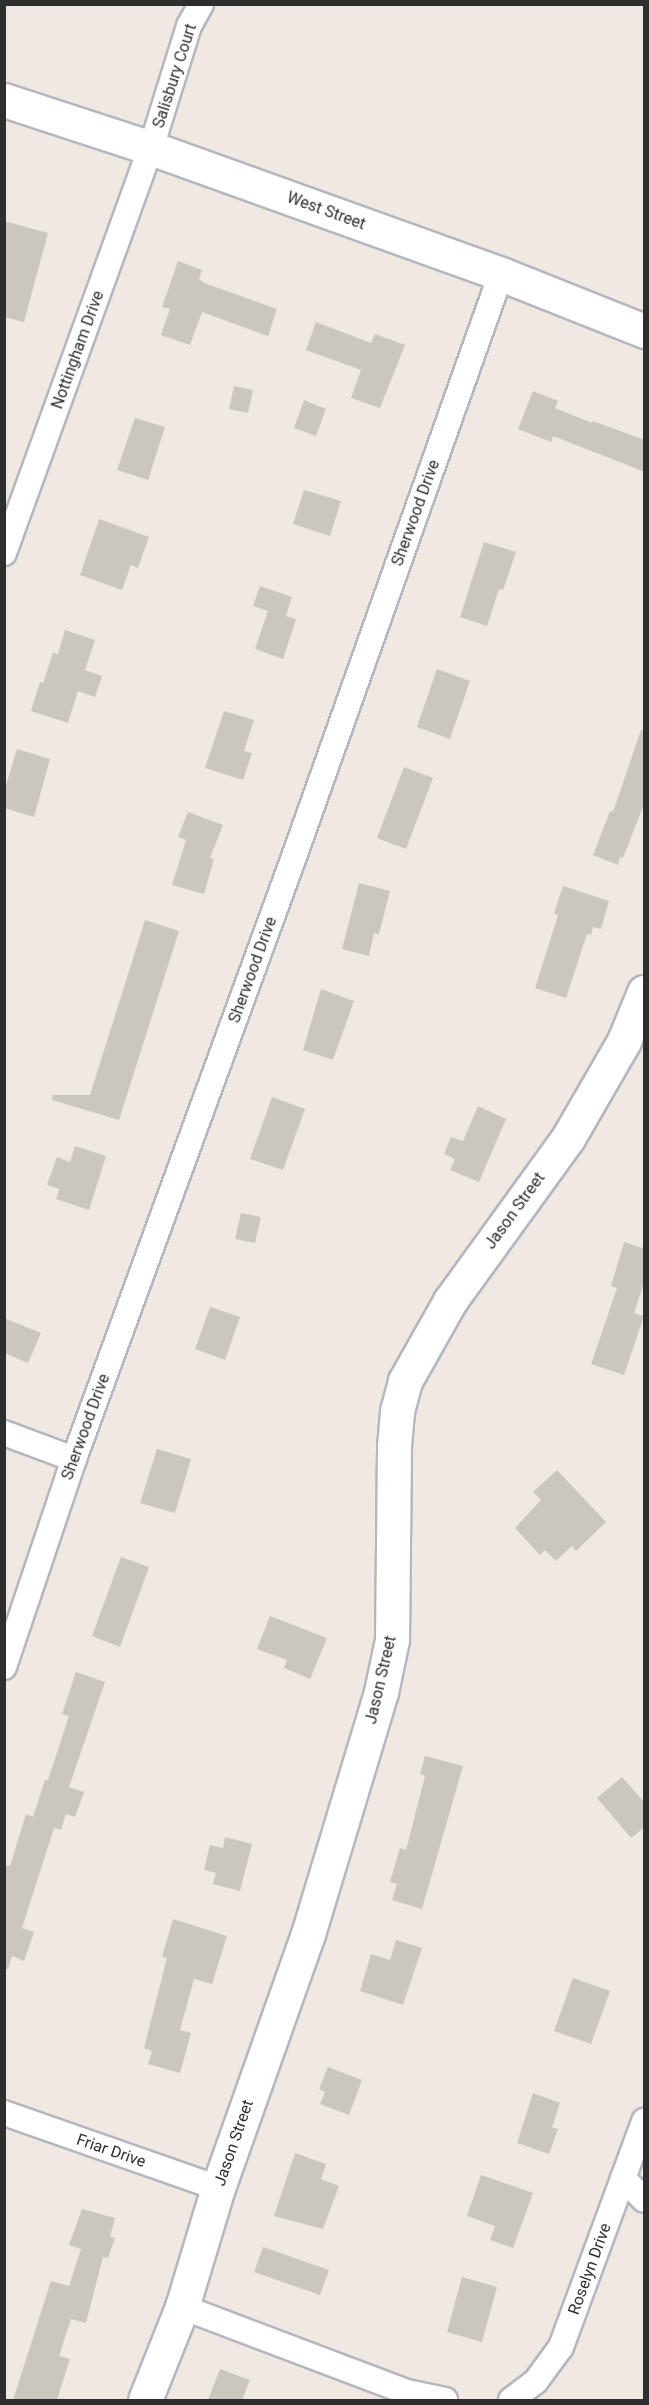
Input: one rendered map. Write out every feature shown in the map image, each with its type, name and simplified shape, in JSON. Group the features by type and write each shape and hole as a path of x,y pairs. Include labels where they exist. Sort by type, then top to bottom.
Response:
{"street":[{"name":"Salisbury Court","path":"151,148 189,26 201,4"},
{"name":"West Street","path":"4,100 151,148 501,274 645,331"},
{"name":"Nottingham Drive","path":"4,553 151,148"},
{"name":"Sherwood Drive","path":"4,1667 74,1458 283,888 501,274"},
{"name":"Jason Street","path":"145,2400 182,2307 218,2188 308,1934 383,1683 392,1640 394,1446 397,1411 405,1381 450,1301 580,1118 624,1041 645,992"},
{"path":"4,1433 74,1458"},
{"name":"Friar Drive","path":"4,2113 218,2188"},
{"name":"Roselyn Drive","path":"511,2400 536,2381 561,2347 645,2121"},
{"path":"623,2178 645,2200"},
{"path":"182,2307 387,2385 445,2400"}],"building":[{"path":"4,221 48,233 24,322 4,317"},
{"path":"178,261 202,270 199,279 204,283 277,309 268,336 202,312 190,345 161,335 170,309 162,307"},
{"path":"316,322 371,343 375,334 405,345 380,408 351,398 361,370 306,350"},
{"path":"234,386 253,390 248,413 229,409"},
{"path":"533,391 558,401 555,408 645,440 645,472 553,436 551,442 518,429"},
{"path":"304,400 326,409 316,436 294,428"},
{"path":"135,418 165,427 148,480 117,470"},
{"path":"304,490 341,501 330,536 293,524"},
{"path":"99,519 149,537 138,568 131,565 122,590 80,575"},
{"path":"484,542 516,552 503,590 499,589 487,626 460,617"},
{"path":"260,586 292,597 286,616 296,619 283,659 255,649 268,611 253,606"},
{"path":"65,630 95,640 85,670 102,676 95,697 78,691 68,723 31,711 40,682 43,683 53,653 58,654"},
{"path":"437,669 470,681 450,739 417,727"},
{"path":"224,711 254,720 244,751 252,753 243,780 205,768"},
{"path":"641,730 645,730 645,802 623,858 620,857 618,865 593,855 610,811 613,812"},
{"path":"17,749 50,759 34,817 4,808 4,792"},
{"path":"404,767 433,778 406,849 377,838"},
{"path":"188,812 223,825 210,858 214,859 204,894 172,885 186,840 178,837"},
{"path":"359,883 390,891 379,934 374,933 369,956 342,949"},
{"path":"563,886 609,901 601,929 593,927 591,935 587,934 566,998 535,988 558,915 554,913"},
{"path":"145,920 179,931 119,1120 52,1100 53,1095 90,1095"},
{"path":"321,989 354,1001 333,1060 303,1050"},
{"path":"272,1097 305,1109 283,1170 250,1159"},
{"path":"478,1106 506,1119 479,1182 450,1170 455,1159 444,1154 451,1137 463,1141"},
{"path":"75,1146 106,1156 89,1210 56,1199 59,1189 47,1185 57,1157 70,1162"},
{"path":"241,1213 261,1217 255,1243 235,1239"},
{"path":"624,1242 645,1249 645,1280 634,1313 644,1316 624,1375 591,1364 617,1288 611,1286"},
{"path":"210,1307 240,1317 225,1360 195,1349"},
{"path":"4,1318 41,1333 28,1363 4,1353"},
{"path":"157,1449 191,1459 175,1513 140,1503"},
{"path":"557,1470 606,1522 576,1551 572,1546 556,1561 545,1550 540,1555 515,1528 541,1500 533,1492"},
{"path":"121,1557 149,1567 120,1647 92,1636"},
{"path":"270,1616 327,1638 310,1679 284,1668 287,1660 257,1649"},
{"path":"76,1672 105,1682 69,1787 84,1792 75,1817 66,1814 61,1830 54,1828 22,1928 34,1932 24,1961 12,1956 8,1969 4,1969 4,1865 10,1866 26,1814 33,1817 45,1780 48,1780 69,1716 62,1714"},
{"path":"425,1756 463,1766 422,1909 392,1900 397,1884 390,1882 400,1848 406,1850 425,1776 420,1774"},
{"path":"622,1777 645,1803 645,1827 631,1838 597,1798"},
{"path":"225,1837 252,1844 240,1891 213,1884 216,1873 204,1870 210,1845 223,1848"},
{"path":"173,1919 227,1936 212,1984 194,1979 180,2030 191,2033 180,2073 148,2064 152,2051 144,2048 167,1958 162,1957"},
{"path":"396,1940 422,1948 403,2005 360,1991 371,1954 390,1960"},
{"path":"573,1978 610,1991 591,2044 554,2031"},
{"path":"328,2067 362,2080 349,2115 320,2104 325,2092 319,2089"},
{"path":"533,2093 560,2103 552,2127 558,2129 549,2154 517,2143"},
{"path":"295,2153 326,2164 321,2179 339,2186 323,2229 274,2216"},
{"path":"481,2175 533,2193 513,2248 490,2240 495,2226 467,2216"},
{"path":"82,2209 115,2218 110,2237 115,2238 108,2258 103,2257 86,2323 71,2319 59,2356 70,2359 57,2400 13,2400 51,2281 69,2286 81,2249 69,2245"},
{"path":"263,2247 329,2270 320,2295 254,2272"},
{"path":"462,2277 497,2287 482,2342 447,2332"},
{"path":"220,2369 250,2380 242,2400 208,2400"}]}
